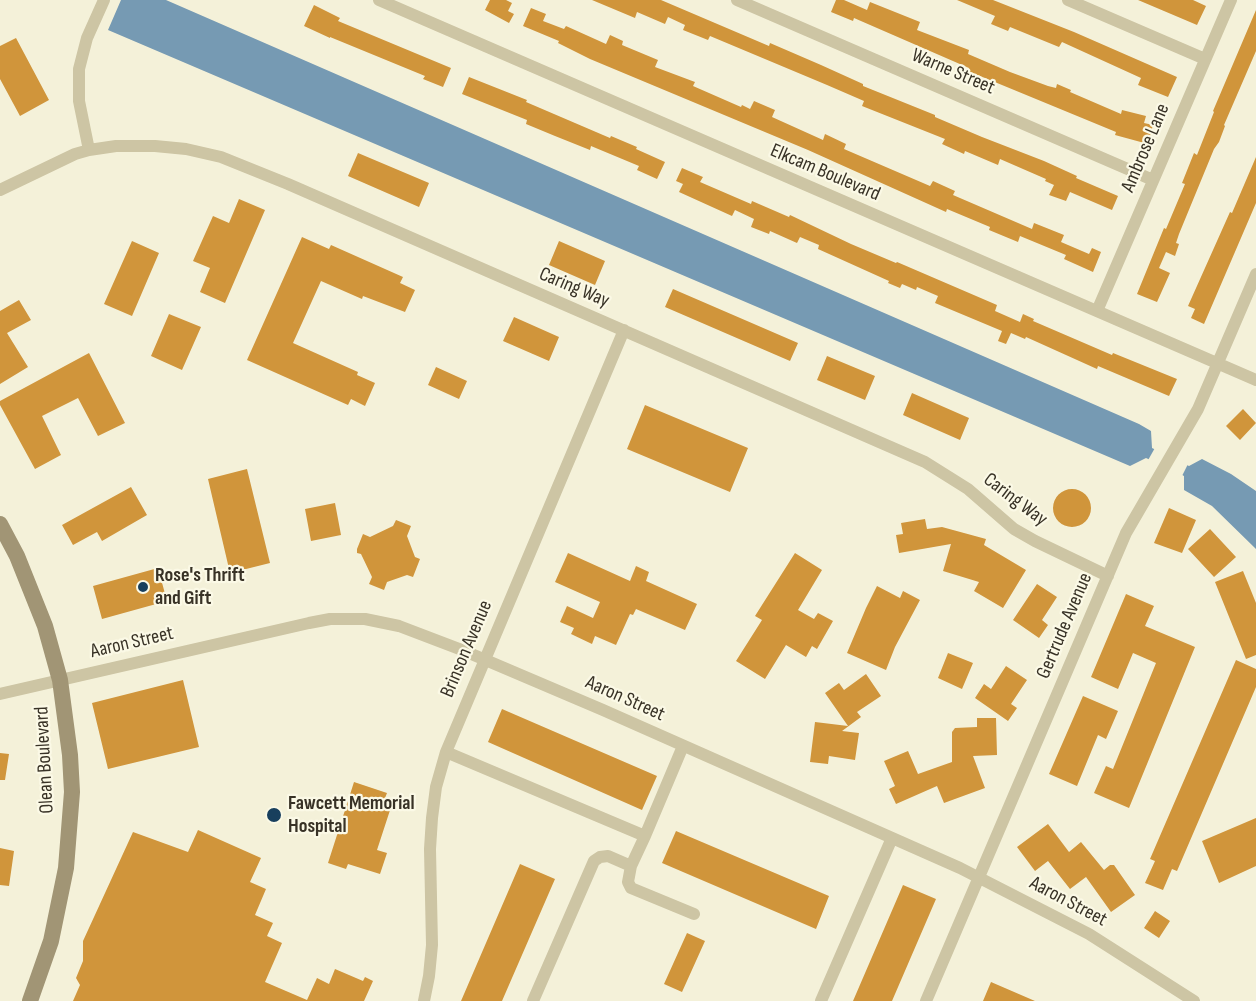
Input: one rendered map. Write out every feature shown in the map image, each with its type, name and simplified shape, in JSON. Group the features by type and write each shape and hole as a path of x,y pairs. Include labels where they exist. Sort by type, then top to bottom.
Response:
{"street":[{"path":"89,150 80,101 79,69 87,38 104,0"},
{"name":"Elkcam Boulevard","path":"378,0 393,3 1256,380"},
{"name":"Warne Street","path":"737,0 1154,180"},
{"path":"1068,0 1205,59"},
{"name":"Ambrose Lane","path":"1097,311 1231,0"},
{"name":"Caring Way","path":"0,190 75,154 89,150 116,146 155,146 186,149 221,157 925,462 968,489 1014,529 1108,576"},
{"name":"Gertrude Avenue","path":"926,1001 1134,518 1198,409 1256,274"},
{"name":"Brinson Avenue","path":"424,1001 432,945 430,849 432,818 436,787 446,752 624,330"},
{"name":"Olean Boulevard","path":"0,524 33,590 45,626 60,680 70,755 72,792 60,905 51,941 30,1001"},
{"name":"Aaron Street","path":"0,694 330,619 364,620 399,626 683,746 979,877 1089,934 1194,1001"},
{"path":"683,746 631,866 628,882 631,888 694,914"},
{"path":"446,752 645,837"},
{"path":"821,1001 892,838"},
{"path":"533,1001 594,861 608,856 631,866"}],"water":[{"path":"121,0 166,0 1139,424 1151,431 1152,448 1189,466 1202,459 1231,474 1256,491 1256,549 1212,506 1184,490 1184,476 1175,471 1146,458 1130,466 108,30"}],"pier":[{"path":"1156,446 1189,462 1181,478 1147,462"}],"building":[{"path":"490,0 506,0 512,3 508,11 514,14 509,23 485,10"},
{"path":"592,0 661,0 769,46 770,43 863,84 863,86 1044,161 1118,196 1112,210 1070,192 1066,201 1049,195 1054,185 1045,181 1046,179 1000,159 998,165 965,151 964,154 942,144 945,139 862,106 864,101 710,36 708,40 683,30 685,25 668,17 665,24 637,12 635,18"},
{"path":"836,0 844,0 867,10 870,2 920,22 917,30 969,50 968,54 1010,72 1048,86 1056,88 1057,84 1121,114 1122,110 1146,116 1144,123 1153,125 1148,144 1115,135 1116,132 968,71 969,68 854,18 853,21 831,12"},
{"path":"957,0 993,0 1177,77 1168,97 1138,85 1141,78 1062,42 1059,47 1010,27 1008,31 991,24 995,16"},
{"path":"1138,0 1193,0 1206,6 1197,25"},
{"path":"314,5 340,18 338,21 451,68 443,87 423,79 425,76 304,26"},
{"path":"531,8 546,14 543,21 564,29 566,26 606,44 610,35 623,41 622,45 658,60 655,67 695,82 693,86 741,107 742,105 750,109 754,101 775,110 772,117 823,140 825,134 846,144 844,149 930,186 933,181 955,191 953,195 1032,229 1034,223 1064,235 1061,242 1089,254 1092,248 1101,252 1093,272 1064,259 1066,255 1020,236 1018,242 989,230 990,227 947,209 946,212 808,150 590,59 558,43 559,41 523,26"},
{"path":"1256,10 1256,51 1179,234 1175,256 1166,252 1159,268 1170,273 1157,302 1137,294 1185,184 1182,183 1194,153 1197,155"},
{"path":"16,38 49,100 20,116 0,79 0,46"},
{"path":"469,77 527,100 526,102 610,138 611,136 637,147 636,149 665,162 657,179 637,170 639,166 591,146 590,150 555,136 526,124 527,120 462,94"},
{"path":"358,153 429,183 419,207 348,176"},
{"path":"1256,157 1256,203 1204,324 1191,318 1195,309 1188,306"},
{"path":"682,168 703,177 700,182 751,204 752,201 789,217 790,215 851,244 997,305 995,311 1020,322 1023,314 1034,319 1033,321 1112,355 1113,353 1177,379 1169,396 1098,366 1097,369 1026,337 1025,339 1011,333 1006,344 998,341 1002,331 935,303 938,296 917,287 916,290 902,284 900,288 818,249 819,245 800,237 797,243 770,231 769,234 751,227 754,219 735,210 732,216 679,192 683,184 676,181"},
{"path":"239,199 265,210 225,303 200,292 210,268 193,261 213,216 229,223"},
{"path":"302,237 329,249 331,245 403,277 400,283 415,290 405,312 363,296 362,299 321,281 293,343 358,372 357,375 375,383 365,406 351,399 348,405 247,360"},
{"path":"132,241 159,253 132,316 104,304"},
{"path":"559,241 605,261 595,285 549,265"},
{"path":"673,289 798,343 790,361 665,307"},
{"path":"19,300 31,320 7,333 28,367 0,384 0,311"},
{"path":"169,314 201,327 182,370 151,356"},
{"path":"514,317 559,337 549,361 503,341"},
{"path":"89,353 125,423 98,436 78,398 42,416 61,455 35,469 0,405 0,401"},
{"path":"827,356 875,376 865,400 817,380"},
{"path":"436,367 467,381 459,399 428,385"},
{"path":"912,393 969,418 960,440 903,415"},
{"path":"645,405 748,448 730,492 627,449"},
{"path":"1243,409 1256,423 1240,440 1226,426"},
{"path":"247,469 270,563 230,573 208,479"},
{"path":"131,487 147,515 102,541 97,532 73,545 62,525"},
{"path":"1072,489 1085,495 1091,508 1085,521 1072,527 1059,521 1053,508 1059,495"},
{"path":"335,503 341,535 311,541 305,509"},
{"path":"1169,508 1196,520 1182,553 1154,543"},
{"path":"925,519 927,529 942,527 986,539 984,545 1026,570 1003,608 974,591 979,582 943,571 951,544 899,553 896,535 903,534 901,523"},
{"path":"396,520 411,526 407,536 415,557 420,559 413,577 407,575 387,582 384,590 369,584 372,577 361,554 357,553 357,549 363,534 370,537 393,526"},
{"path":"1210,529 1236,557 1214,577 1188,549"},
{"path":"568,553 630,581 636,566 649,572 646,581 697,604 685,630 636,609 633,615 630,614 616,645 595,636 592,644 571,634 574,628 560,622 567,606 593,618 600,602 555,582"},
{"path":"795,553 822,570 798,610 814,619 818,613 833,621 817,649 812,646 806,657 786,645 765,679 736,661 762,620 755,616"},
{"path":"158,568 167,601 102,619 93,586"},
{"path":"1243,571 1256,603 1256,655 1246,659 1215,582"},
{"path":"1037,584 1057,597 1042,620 1048,625 1039,638 1013,620"},
{"path":"877,586 900,598 903,591 920,600 895,647 886,670 847,653"},
{"path":"1126,594 1154,606 1145,626 1195,647 1129,808 1094,793 1106,766 1113,769 1156,663 1133,653 1118,689 1091,677"},
{"path":"948,653 973,663 962,689 938,678"},
{"path":"1236,660 1256,669 1256,687 1177,871 1172,869 1163,890 1145,883 1155,861 1150,859"},
{"path":"1006,666 1027,680 1011,704 1017,708 1008,721 975,698 984,684 991,689"},
{"path":"866,674 881,696 857,712 861,717 842,731 859,733 855,760 829,756 828,764 810,762 815,722 848,726 825,693 839,683 844,690"},
{"path":"183,680 199,747 108,769 92,703"},
{"path":"1083,696 1118,711 1106,739 1098,735 1077,786 1049,774"},
{"path":"502,709 657,776 642,810 488,742"},
{"path":"977,718 996,718 997,755 973,756 985,788 944,803 937,786 896,804 889,789 895,786 884,761 908,751 918,774 952,762 952,732 955,728 977,727"},
{"path":"0,753 9,754 5,780 0,780"},
{"path":"354,782 387,793 385,798 393,801 377,850 387,853 380,874 348,864 346,869 328,863"},
{"path":"1256,818 1256,866 1219,883 1202,841"},
{"path":"1048,824 1069,852 1081,842 1104,870 1114,865 1135,895 1111,912 1086,877 1070,889 1048,861 1035,871 1017,847"},
{"path":"198,830 261,858 250,882 266,889 255,915 273,923 267,936 282,943 265,982 307,1000 317,978 329,984 335,969 363,981 365,977 373,981 364,1001 73,1001 80,985 76,978 83,961 83,941 133,832 188,852"},
{"path":"676,831 829,896 816,929 662,863"},
{"path":"0,848 14,851 9,886 0,885"},
{"path":"520,864 555,879 502,1001 461,1001"},
{"path":"903,885 936,899 892,1001 853,1001"},
{"path":"1155,911 1170,921 1159,938 1144,928"},
{"path":"687,933 705,941 682,992 664,984"},
{"path":"991,982 1035,1001 983,1001"}],"place":[{"name":"Rose's Thrift and Gift","path":"143,587"},
{"name":"Fawcett Memorial Hospital","path":"274,815"}]}
